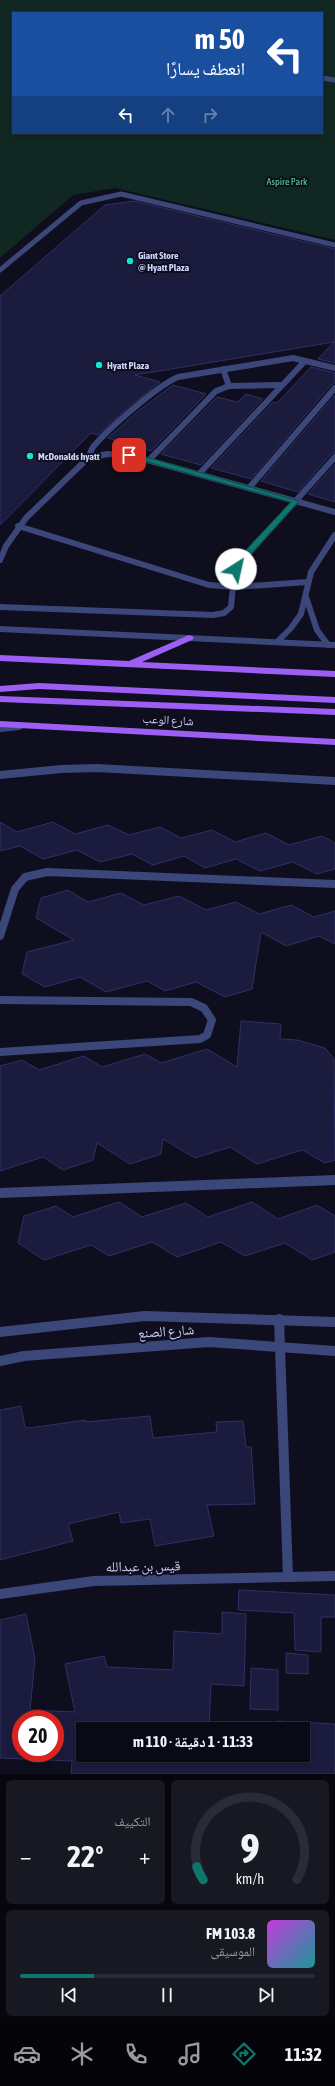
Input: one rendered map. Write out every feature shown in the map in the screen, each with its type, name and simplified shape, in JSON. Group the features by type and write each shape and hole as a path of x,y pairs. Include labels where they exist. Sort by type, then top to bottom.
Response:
{"main road":[{"path":"129,664 189,638"},
{"path":"0,658 335,674"},
{"path":"0,689 46,687 335,700"},
{"path":"0,698 335,712"},
{"name":"شارع الوعب","path":"0,724 335,742"}],"street":[{"path":"323,78 335,80"},
{"path":"0,270 81,203 121,194 335,245"},
{"path":"0,560 6,544 18,526 88,458 92,448 166,382 178,377 279,359 293,358 335,368"},
{"path":"199,474 305,361"},
{"path":"223,369 229,386"},
{"path":"149,460 216,391 229,386 281,385"},
{"path":"249,488 335,388"},
{"path":"88,458 113,452 149,460 335,512"},
{"path":"0,607 219,615 224,613 231,608 234,575 240,563 335,457"},
{"path":"18,526 197,582 234,587 308,582"},
{"path":"277,642 296,621 306,597 311,572 335,535"},
{"path":"306,597 317,630 331,645"},
{"path":"0,629 331,645"},
{"path":"0,728 26,725"},
{"path":"0,775 55,769 97,768 335,781"},
{"path":"0,936 15,889 24,877 47,872 335,884"},
{"path":"0,1000 191,1002 202,1004 208,1011 212,1020 207,1035 200,1039 0,1052"},
{"path":"0,1193 335,1180"},
{"name":"شارع الصنع","path":"0,1332 145,1316 279,1319 335,1322"},
{"path":"279,1319 288,1577"},
{"name":"شارع الصنع","path":"0,1361 24,1356 209,1342 335,1350"},
{"name":"قيس بن عبدالله","path":"0,1594 94,1581 335,1576"}],"green space":[{"name":"Aspire Park","path":"0,0 335,0 335,240 115,188 73,195 0,258"}],"building":[{"name":"Hyatt Plaza","path":"134,201 335,249 335,363 318,359 334,342 135,375 160,382 131,405 98,435 91,433 0,525 0,296 105,205"},
{"path":"311,367 335,373 335,383 331,385 251,479 211,468 273,402 277,403"},
{"path":"173,385 206,394 151,451 108,438 137,412"},
{"path":"246,394 263,399 201,465 161,454 217,397 238,402"},
{"path":"335,395 335,452 331,454 298,492 261,481"},
{"path":"335,464 335,502 308,494"},
{"path":"0,822 17,832 53,822 75,834 108,825 129,835 160,827 181,838 212,830 235,842 266,833 289,845 322,836 335,843 335,869 317,874 293,862 260,871 236,859 205,868 184,856 153,865 132,854 100,862 77,850 43,859 20,846 0,851"},
{"path":"68,890 88,902 121,893 144,905 179,896 206,910 236,902 259,914 291,905 314,917 335,911 335,944 319,936 286,946 261,932 252,989 225,997 196,982 165,991 147,981 106,992 80,977 45,987 22,974 27,952 74,940 36,918 41,898"},
{"path":"241,1021 281,1024 280,1039 297,1040 325,1048 334,1059 335,1160 325,1163 302,1150 257,1164 230,1147 195,1158 163,1139 161,1154 130,1164 97,1143 93,1160 63,1170 43,1157 0,1171 0,1066 22,1060 39,1070 84,1056 102,1067 145,1054 161,1063 207,1049 237,1067"},
{"path":"119,1202 142,1217 186,1203 208,1217 252,1202 278,1219 317,1205 335,1216 335,1252 312,1260 285,1243 245,1256 221,1242 177,1257 152,1242 109,1256 91,1245 44,1260 18,1243 24,1216 56,1206 73,1217"},
{"path":"21,1406 25,1427 29,1428 86,1420 86,1422 150,1416 153,1438 217,1432 216,1422 243,1421 246,1447 251,1447 255,1504 207,1505 214,1536 155,1546 150,1519 121,1523 119,1512 68,1524 73,1541 0,1560 0,1410"},
{"path":"239,1590 335,1595 335,1617 321,1617 321,1652 295,1650 294,1613 238,1610"},
{"path":"222,1612 246,1614 244,1686 211,1684 209,1722 76,1722 76,1762 310,1762 310,1723 335,1724 335,1774 71,1774 72,1761 64,1761 64,1712 75,1712 65,1664 104,1656 107,1667 173,1670 174,1631 222,1634"},
{"path":"26,1614 35,1659 30,1710 12,1710 12,1758 0,1758 0,1620"},
{"path":"286,1653 308,1655 308,1674 286,1673"},
{"path":"251,1668 278,1670 278,1710 250,1709"}],"place":[{"name":"Giant Store @ Hyatt Plaza","path":"130,261"},
{"name":"Hyatt Plaza","path":"99,365"},
{"name":"McDonalds hyatt","path":"30,456"}],"route":[{"path":"129,455 295,501 273,524 236,569"}]}
